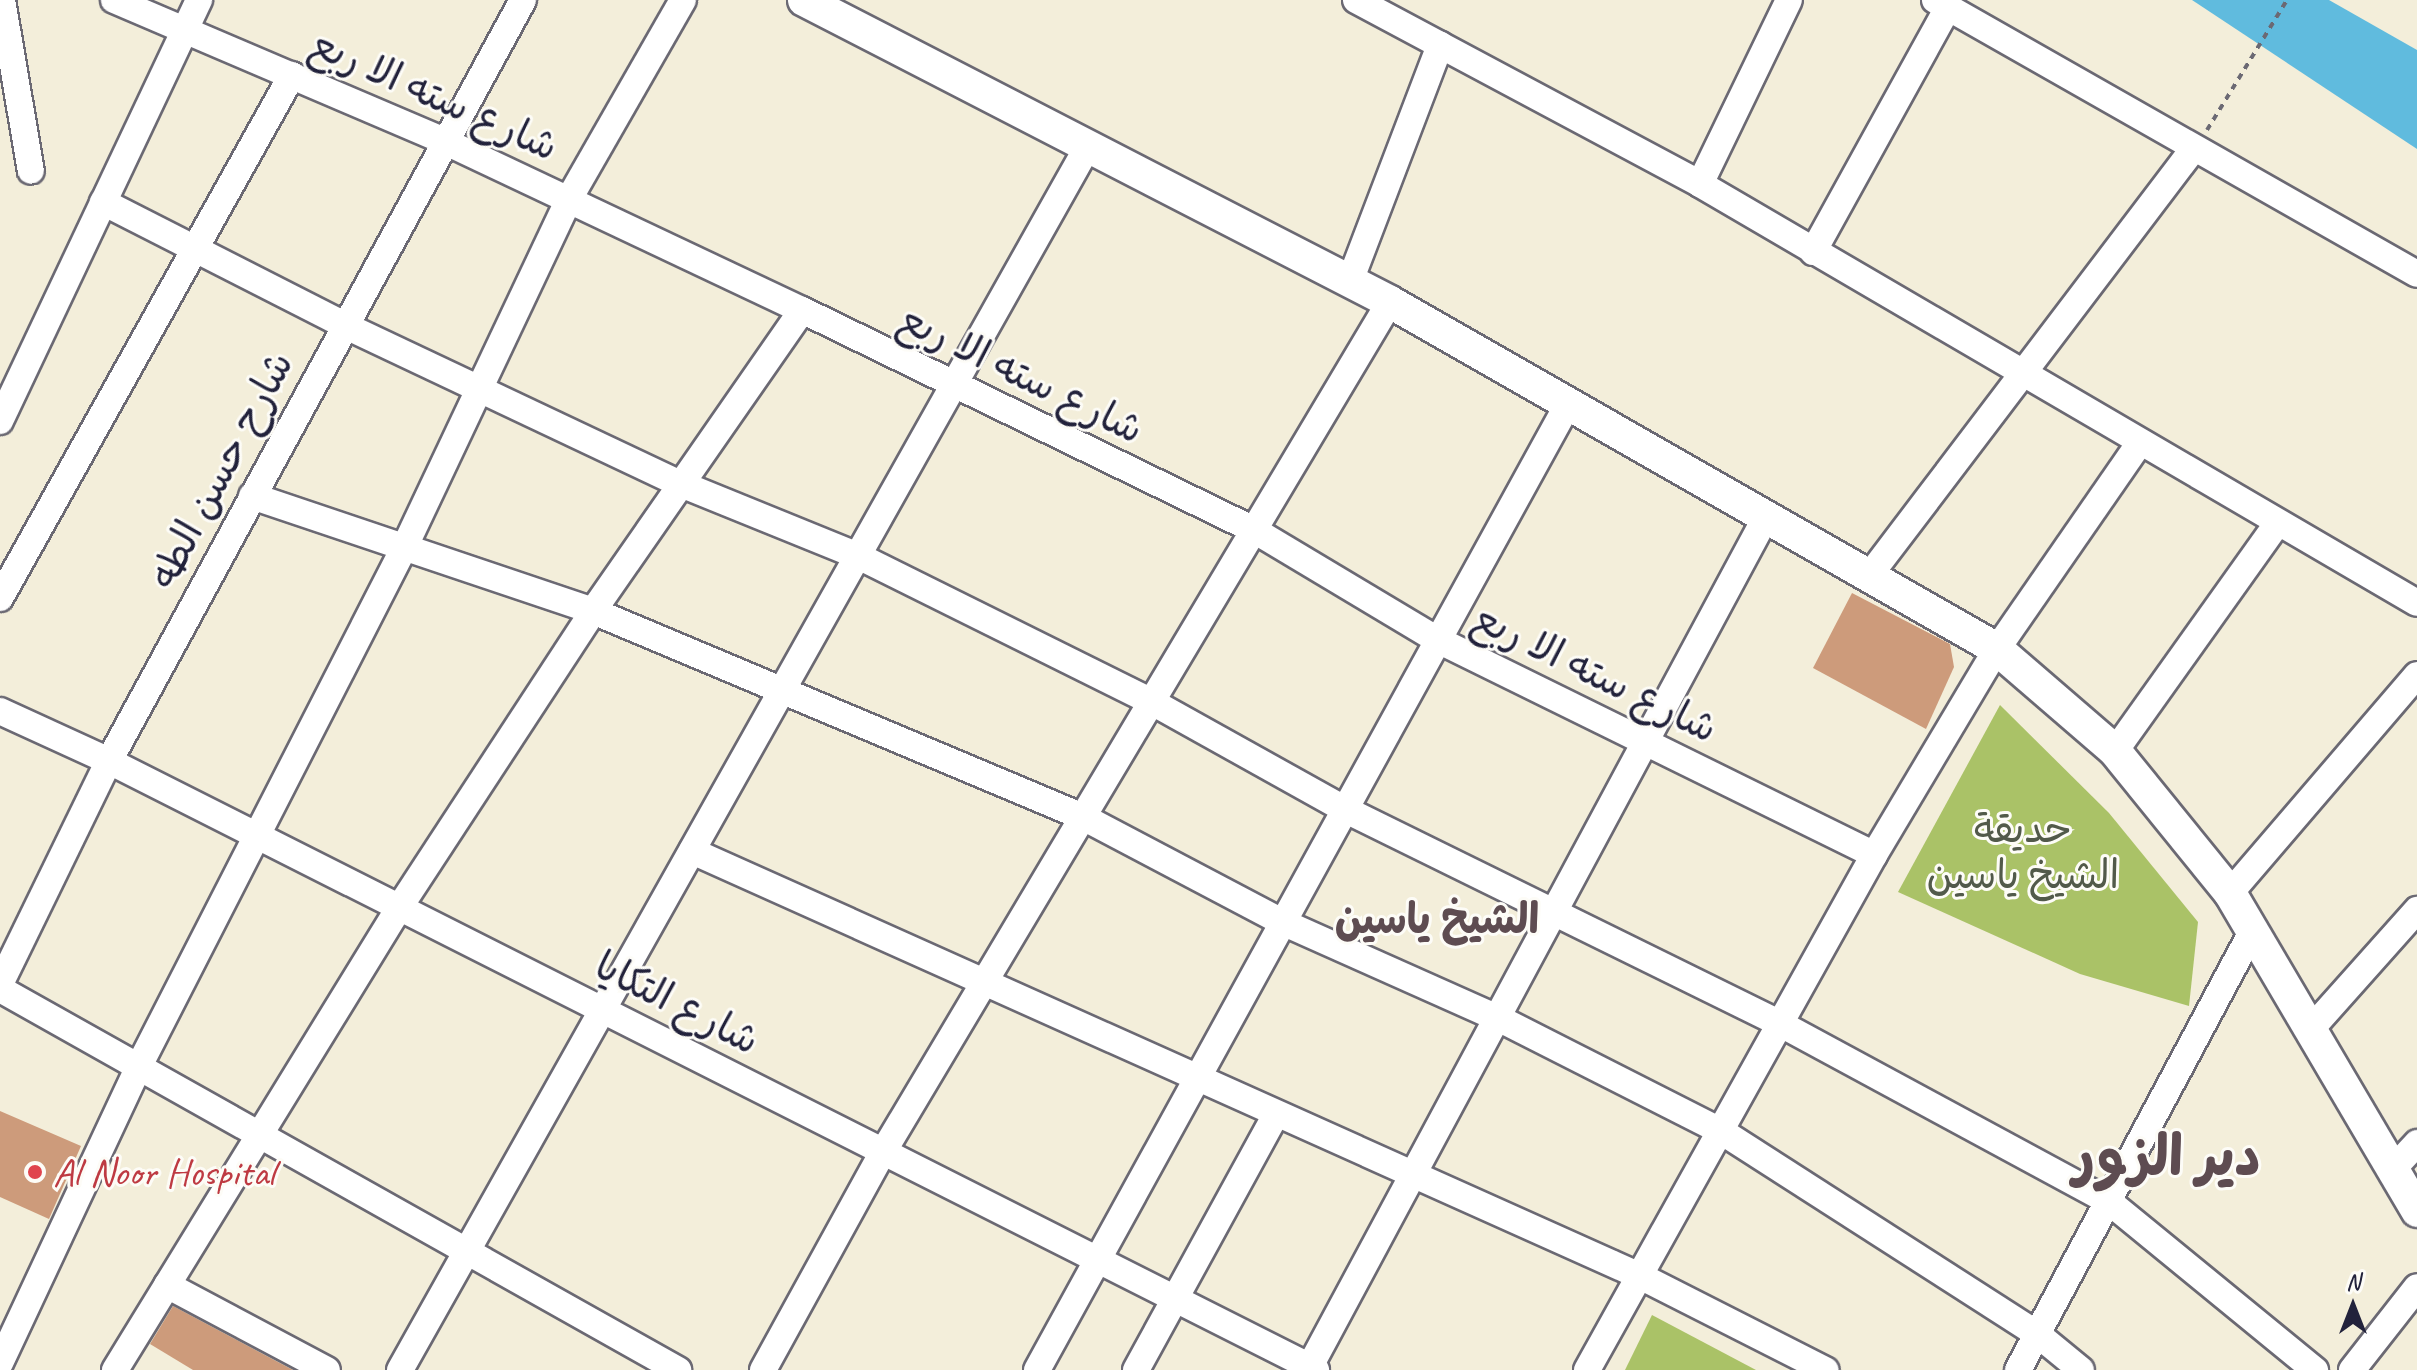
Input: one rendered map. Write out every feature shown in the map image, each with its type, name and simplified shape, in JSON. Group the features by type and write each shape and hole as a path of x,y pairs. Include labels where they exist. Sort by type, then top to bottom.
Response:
{"main road":[{"path":"804,0 1390,302 1997,649 2115,751 2230,893 2417,1211"}],"street":[{"path":"2,0 31,171"},
{"name":"شارع سته الا ربع","path":"114,0 444,141 802,310 953,388 1254,530 1438,640 1874,855"},
{"path":"0,421 199,0"},
{"path":"0,1363 138,1068 254,835 406,544 569,199 683,0"},
{"path":"1356,0 1700,184 2138,445 2417,603"},
{"path":"1700,184 1789,0"},
{"name":"شارح حسن الطه","path":"0,986 109,761 517,2"},
{"path":"1813,252 1941,4 2417,274"},
{"path":"1350,281 1440,45"},
{"path":"0,598 292,75"},
{"path":"400,1370 1088,146"},
{"path":"1869,576 2194,148"},
{"path":"103,202 344,325 681,484 858,556 1152,702 1344,809 1556,910 1779,1023 2107,1200 2315,1370"},
{"path":"763,1370 883,1152 1390,302"},
{"path":"115,1370 399,908 593,611 802,310"},
{"path":"1037,1370 1095,1259 1568,404"},
{"path":"1587,1370 1874,855 1997,649 2138,445"},
{"path":"252,496 406,544 593,611 1083,817 1282,922 1498,1018 1721,1131 2036,1333 2081,1370"},
{"path":"1312,1369 1766,517"},
{"path":"2115,751 2277,524"},
{"path":"2230,893 2417,675"},
{"name":"شارع التكايا","path":"0,711 109,761 1312,1369"},
{"path":"692,851 1640,1276 1825,1370"},
{"path":"2310,1030 2417,910"},
{"path":"2018,1370 2252,931"},
{"path":"0,986 465,1255 678,1370"},
{"path":"1136,1370 1276,1114"},
{"path":"2392,1170 2417,1143"},
{"path":"167,1285 327,1370"},
{"path":"2352,1370 2417,1287"}],"path":[{"path":"2221,112 2287,0"}],"green space":[{"name":"حديقة الشيخ ياسين","path":"2000,705 2109,813 2198,922 2189,1006 2080,974 1898,892"},
{"path":"1652,1315 1756,1370 1625,1370"}],"water":[{"path":"2192,0 2329,0 2417,50 2417,149"}],"building":[{"path":"1852,593 1950,644 1954,667 1926,729 1813,668"},
{"name":"Al Noor Hospital","path":"0,1111 81,1146 49,1219 0,1197"},
{"path":"173,1306 293,1370 193,1370 150,1344"}],"place":[{"name":"Al Noor Hospital","path":"35,1172"}],"district":[{"name":"الشيخ ياسين","path":"1437,920"},
{"name":"دير الزور","path":"2167,1157"}]}
